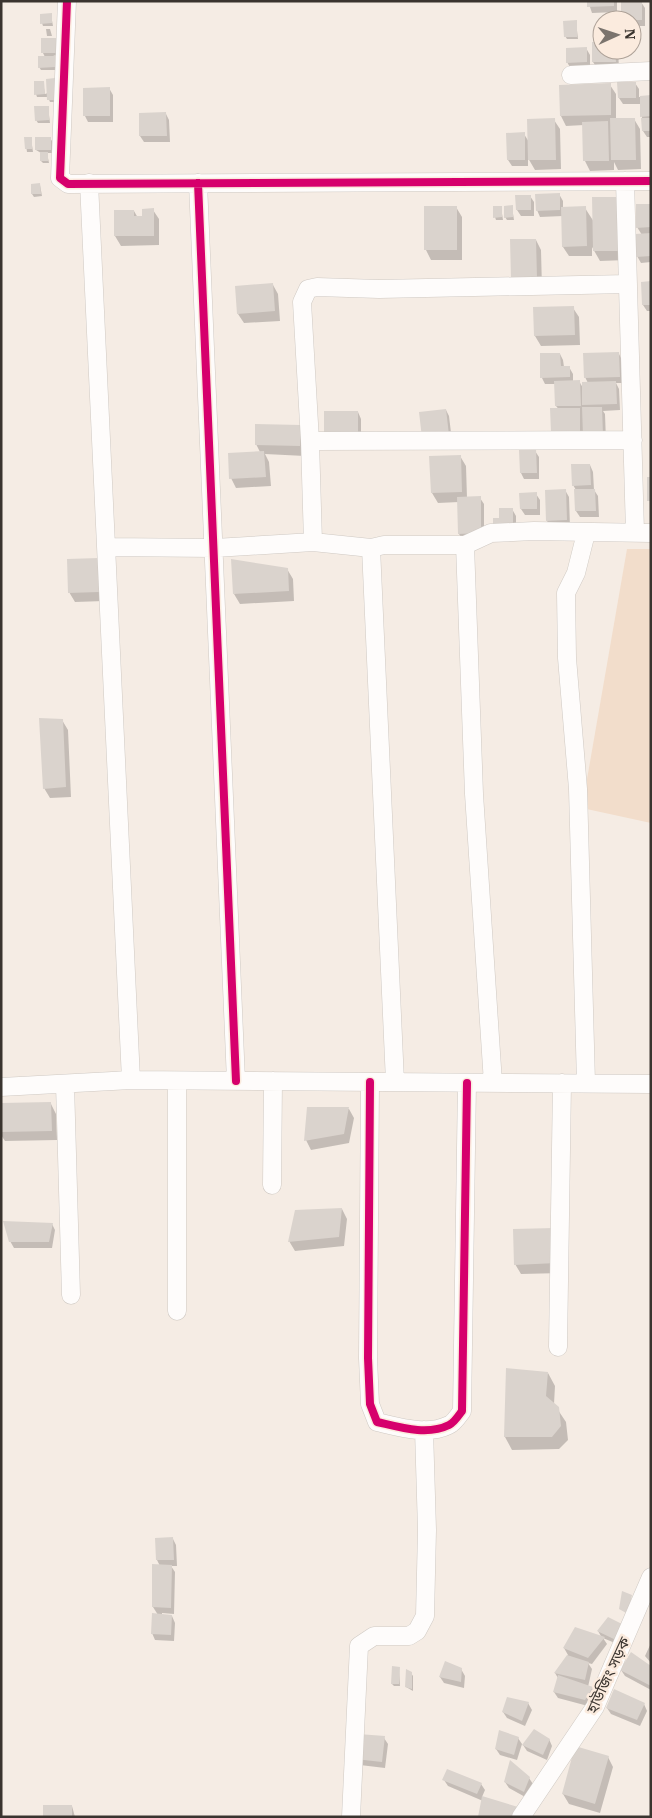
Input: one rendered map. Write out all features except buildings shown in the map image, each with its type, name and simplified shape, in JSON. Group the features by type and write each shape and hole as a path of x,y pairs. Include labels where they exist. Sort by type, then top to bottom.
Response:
{"street":[{"path":"67,1 60,178 68,184 651,181"},
{"path":"571,75 651,71"},
{"path":"106,547 215,548 313,542 371,548 384,545 465,545 491,533 643,533 633,440 625,181"},
{"path":"89,183 131,1080"},
{"path":"198,183 215,548 236,1081"},
{"path":"313,542 310,441 302,302 308,289 317,287 380,289 628,284"},
{"path":"310,441 633,440"},
{"path":"586,533 576,573 566,594 567,658 578,790 586,1083"},
{"path":"465,545 474,794 493,1083"},
{"path":"371,548 395,1082"},
{"path":"1,1088 131,1080 651,1084"},
{"path":"177,1081 177,1311"},
{"path":"272,1185 273,1081"},
{"path":"370,1082 370,1404 378,1422 397,1427 424,1430 449,1425 462,1411 467,1083"},
{"path":"558,1347 562,1083"},
{"path":"65,1084 71,1295"},
{"path":"351,1817 359,1646 374,1636 409,1636 417,1631 425,1616 427,1530 424,1430"},
{"name":"হাউজিং সড়ক","path":"521,1817 595,1707 651,1577"}],"shaded area":[{"path":"627,549 651,549 651,823 582,808"}],"cycle path":[{"path":"67,1 60,178 68,184 651,181"},
{"path":"198,183 236,1081"},
{"path":"370,1082 368,1358 370,1404 377,1422 422,1430 432,1430 449,1425 455,1421 462,1411 467,1083"}]}
